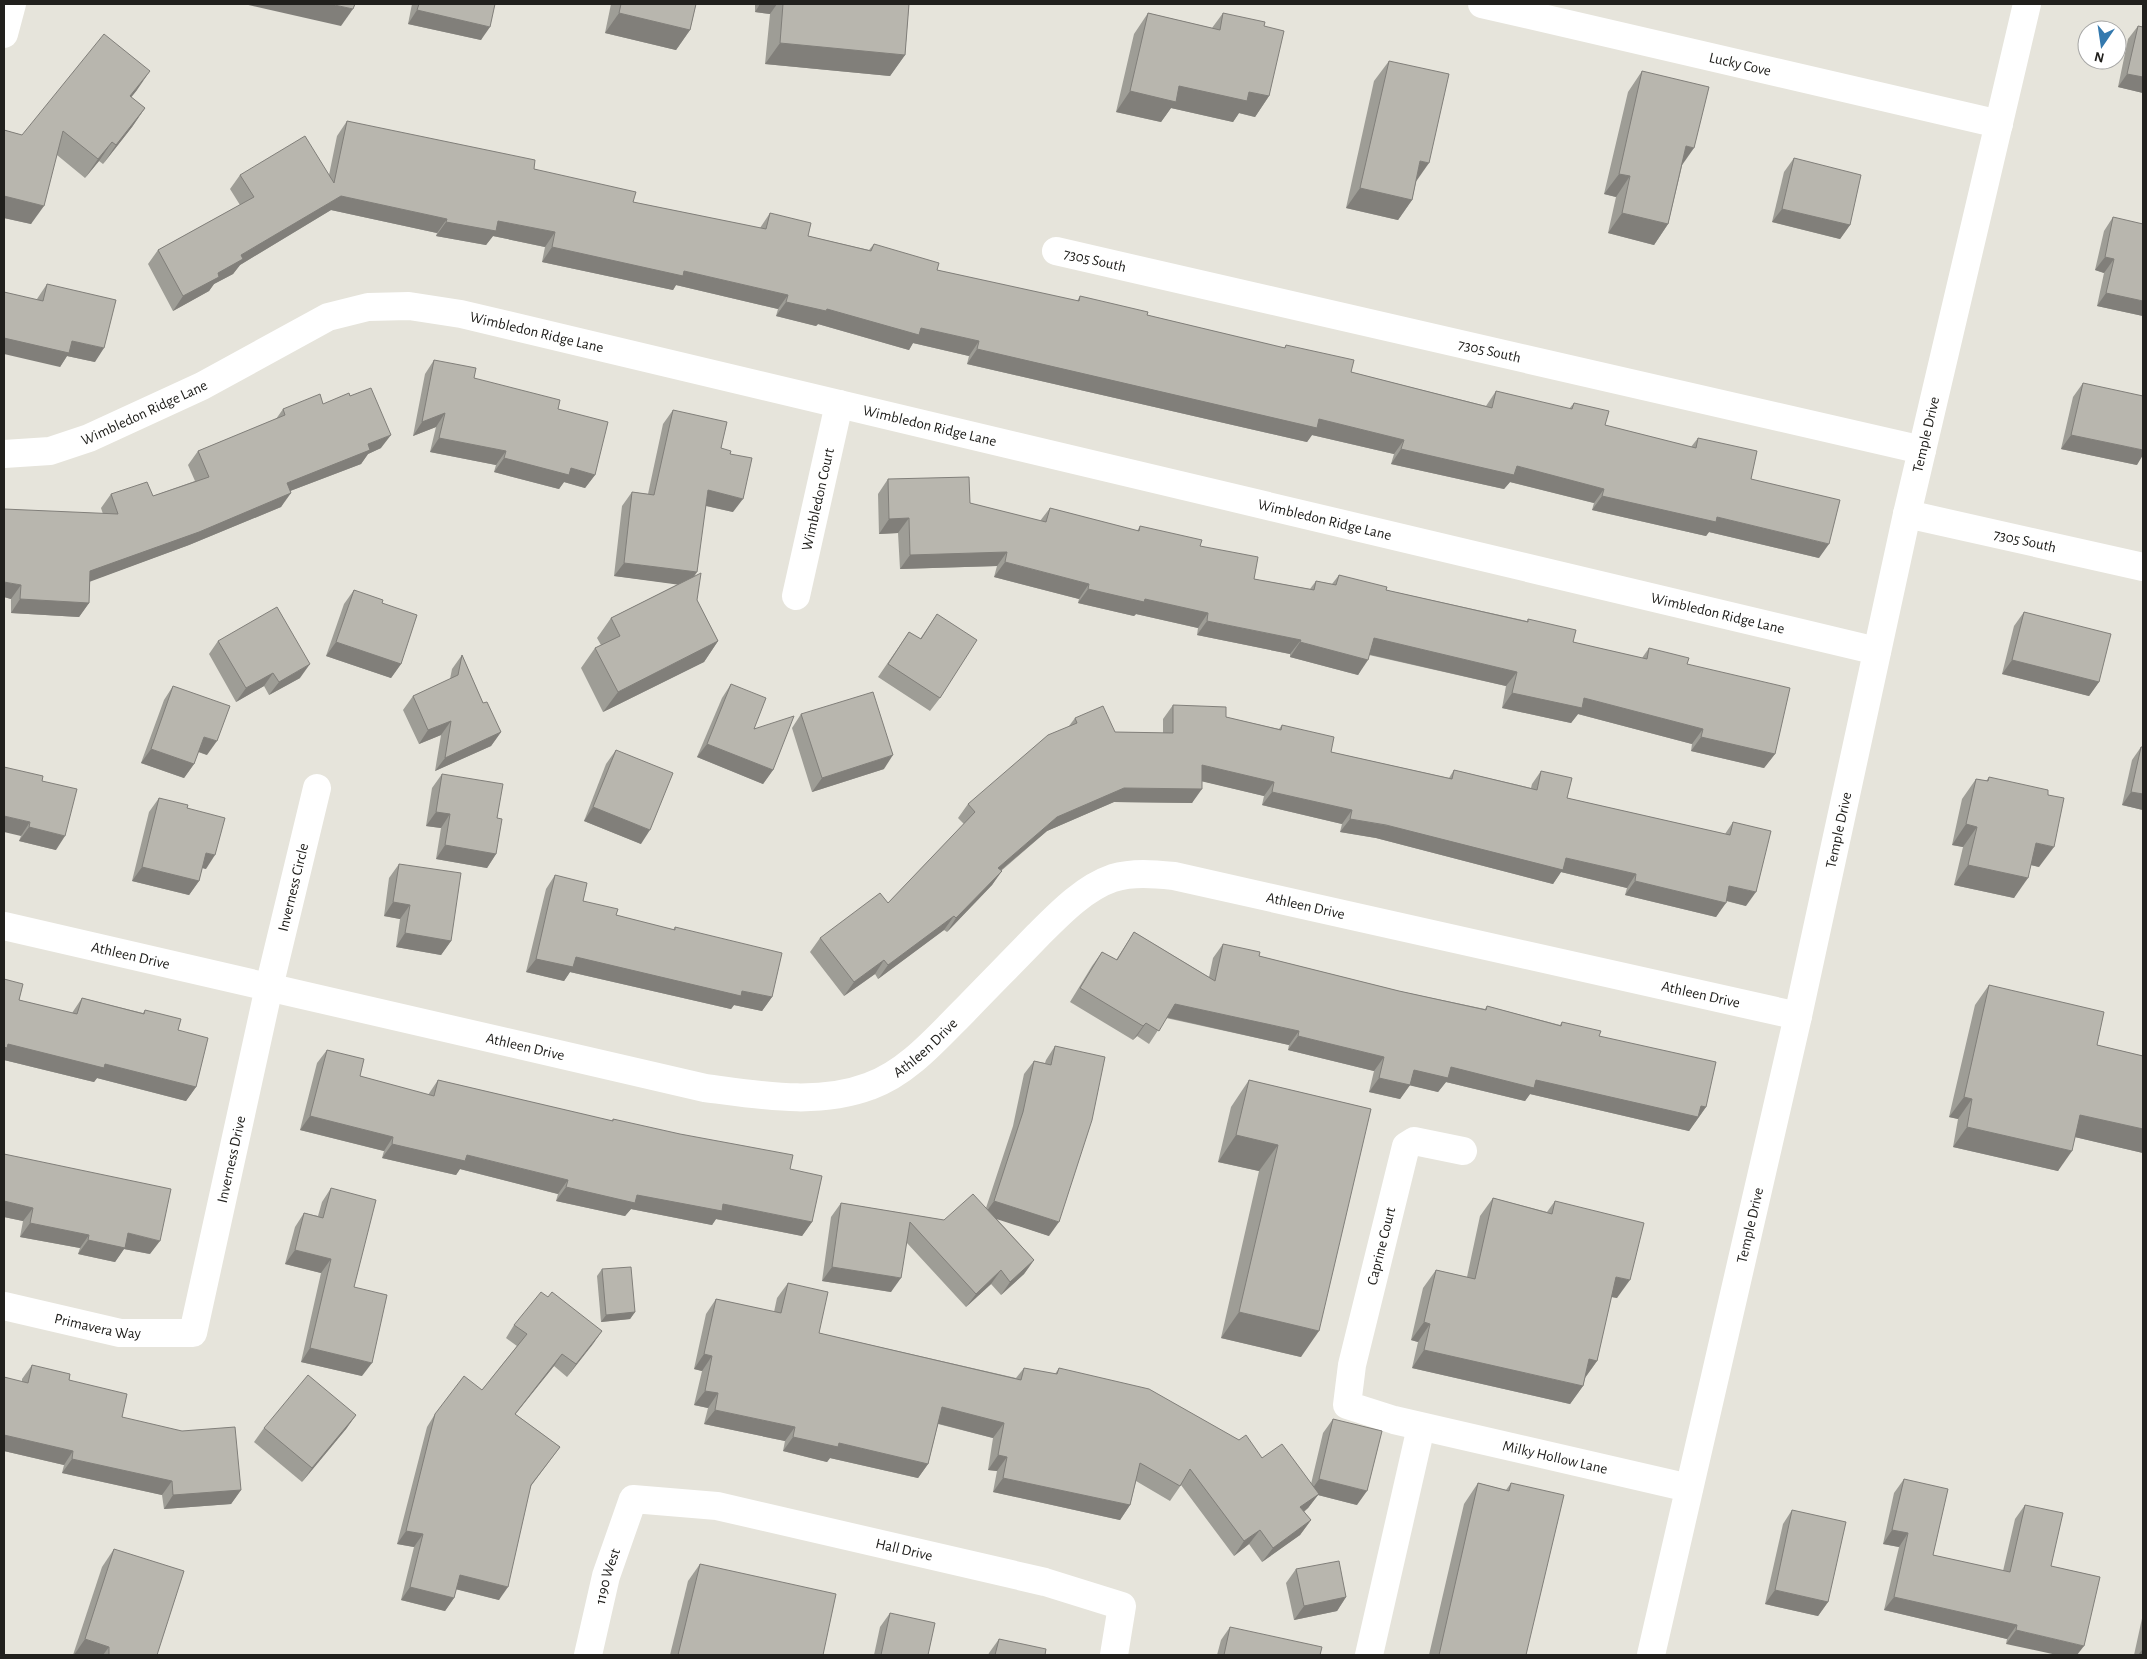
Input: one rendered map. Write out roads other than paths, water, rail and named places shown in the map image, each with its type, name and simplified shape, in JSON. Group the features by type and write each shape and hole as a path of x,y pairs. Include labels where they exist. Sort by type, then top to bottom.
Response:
{"street":[{"path":"4,34 12,4"},
{"name":"Lucky Cove","path":"1482,4 1999,124"},
{"name":"Temple Drive","path":"1651,1655 1798,1016 1907,514 2027,4"},
{"name":"7305 South","path":"1056,251 1922,450"},
{"name":"Wimbledon Ridge Lane","path":"4,454 50,450 89,438 202,386 328,317 368,307 409,306 461,314 1877,651"},
{"name":"Wimbledon Court","path":"796,596 838,404"},
{"name":"7305 South","path":"1907,514 2143,567"},
{"name":"Inverness Circle","path":"270,986 317,788"},
{"name":"Athleen Drive","path":"4,926 705,1088 775,1097 806,1098 848,1092 871,1086 904,1067 938,1036 1055,918 1084,893 1114,878 1144,874 1174,876 1798,1016"},
{"name":"Inverness Drive","path":"192,1333 270,986"},
{"name":"Caprine Court","path":"1347,1405 1352,1365 1406,1146 1414,1140 1463,1151"},
{"name":"Primavera Way","path":"4,1306 120,1333 192,1333"},
{"name":"Milky Hollow Lane","path":"1347,1405 1421,1426 1689,1488"},
{"path":"1369,1655 1421,1426"},
{"name":"1190 West","path":"588,1655 606,1576 633,1499"},
{"name":"Hall Drive","path":"633,1499 717,1506 1045,1582 1122,1606 1114,1655"}]}
